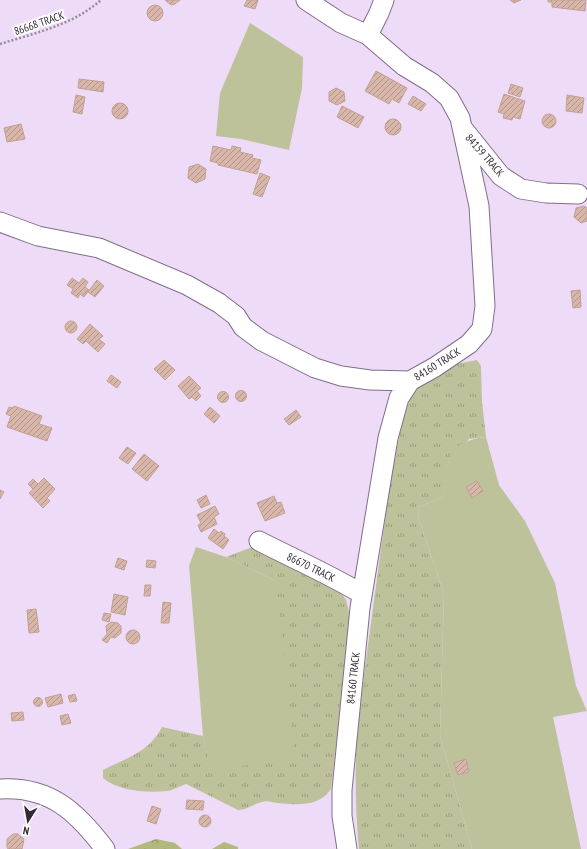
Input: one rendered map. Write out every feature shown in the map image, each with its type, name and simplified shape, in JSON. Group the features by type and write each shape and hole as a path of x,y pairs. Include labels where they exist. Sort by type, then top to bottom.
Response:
{"street":[{"name":"84160 TRACK","path":"306,0 341,23 368,35 404,66 432,83 449,98 460,118 479,206 485,306 482,329 469,344 435,367 410,381 399,398 388,438 362,594 342,790 342,816 347,849"},
{"path":"368,35 380,13 384,0"},
{"name":"84159 TRACK","path":"463,129 501,176 521,188 546,193 578,194"},
{"path":"0,222 38,236 99,248 187,285 220,303 236,316 243,328 262,341 315,368 341,376 370,380 410,381"},
{"name":"86670 TRACK","path":"260,541 286,555 316,568 362,594"},
{"path":"0,789 31,792 48,796 61,803 88,828 105,849"}],"path":[{"name":"86668 TRACK","path":"0,44 67,22 91,9 101,0"}],"green space":[{"path":"250,23 303,57 302,88 289,150 241,139 216,136 220,93"},
{"path":"477,360 481,366 482,402 486,437 469,439 449,460 443,497 419,507 418,517 444,594 440,735 472,849 359,849 356,788 357,727 390,482 403,418 411,397 424,380 452,365"},
{"path":"486,437 499,485 525,521 555,583 576,686 587,711 553,717 581,849 472,849 440,735 444,594 418,517 419,507 443,497 448,464 456,449 462,444 472,440"},
{"path":"255,546 340,591 346,600 351,620 331,789 320,799 307,804 265,801 238,810 186,784 168,791 150,792 124,788 109,782 103,778 103,770 129,758 151,743 162,727 203,736 211,769 276,581 226,557"},
{"path":"196,547 226,557 276,581 295,760 210,769 203,736 189,566"},
{"path":"156,839 175,843 182,849 128,849"},
{"path":"224,842 238,847 238,849 212,849"}],"building":[{"path":"165,0 180,0 171,5"},
{"path":"247,0 258,0 255,9 244,6"},
{"path":"510,0 521,0 514,3"},
{"path":"548,0 586,0 585,11 552,7 552,2 548,2"},
{"path":"155,5 161,7 163,13 161,19 155,21 149,19 147,13 149,7"},
{"path":"376,71 407,88 399,103 392,99 389,104 365,91"},
{"path":"79,79 104,82 103,92 78,88"},
{"path":"511,84 523,88 520,97 508,93"},
{"path":"336,88 344,92 345,101 337,105 329,101 329,92"},
{"path":"504,94 525,101 520,119 513,117 512,120 503,118 504,114 498,112"},
{"path":"76,95 85,97 82,114 73,112"},
{"path":"567,95 584,98 582,113 566,111"},
{"path":"413,96 426,104 421,111 408,104"},
{"path":"117,103 123,103 128,108 126,117 123,119 117,119 112,114 112,108"},
{"path":"342,106 364,117 358,128 337,117"},
{"path":"546,114 552,114 556,118 556,124 552,128 546,128 542,124 542,118"},
{"path":"393,119 399,121 401,127 399,133 393,135 387,133 385,127 387,121"},
{"path":"21,124 25,139 7,142 4,128"},
{"path":"213,146 231,150 232,146 241,148 240,152 253,155 252,158 261,160 257,174 218,165 218,163 210,161"},
{"path":"198,164 206,169 205,179 196,183 188,178 189,167"},
{"path":"260,173 270,177 262,197 253,194"},
{"path":"584,206 587,208 587,221 581,223 574,217 576,208"},
{"path":"72,278 79,283 83,278 88,282 85,287 89,290 84,297 80,294 78,298 71,293 73,289 67,285"},
{"path":"97,280 104,286 95,297 88,292"},
{"path":"580,290 581,307 573,308 571,291"},
{"path":"73,321 76,322 76,332 69,333 66,332 65,325 66,322"},
{"path":"90,324 103,336 99,339 105,344 98,352 86,341 83,344 77,339"},
{"path":"164,360 175,370 165,380 154,369"},
{"path":"111,375 121,382 117,388 107,381"},
{"path":"189,376 201,388 197,391 201,396 196,401 192,397 189,399 178,386"},
{"path":"241,390 245,392 247,396 245,400 241,402 237,400 235,396 237,392"},
{"path":"223,391 227,393 229,397 227,401 223,403 219,401 217,397 219,393"},
{"path":"14,406 42,416 39,424 52,428 47,441 7,427 11,416 6,414 9,407 13,408"},
{"path":"210,407 220,416 214,423 204,414"},
{"path":"296,410 301,417 289,425 284,419"},
{"path":"127,447 136,453 128,464 119,458"},
{"path":"144,454 159,466 147,481 132,469"},
{"path":"44,478 55,489 47,498 50,501 43,508 29,493 33,489 28,484 33,479 38,484"},
{"path":"477,481 483,491 472,498 466,487"},
{"path":"0,490 4,492 0,499"},
{"path":"206,495 210,504 201,508 197,500"},
{"path":"274,496 277,503 281,502 285,513 265,521 257,503"},
{"path":"215,506 219,514 214,517 217,524 201,532 198,525 201,523 197,515"},
{"path":"214,529 219,533 221,531 229,540 223,549 208,538"},
{"path":"118,558 127,561 124,570 115,567"},
{"path":"147,560 156,561 155,568 146,567"},
{"path":"145,585 151,585 150,596 144,596"},
{"path":"114,594 128,597 125,615 111,612"},
{"path":"163,602 171,603 169,623 161,623"},
{"path":"36,609 39,632 29,633 27,610"},
{"path":"104,613 111,614 109,622 102,620"},
{"path":"111,622 118,623 121,626 121,633 115,638 111,637 107,643 102,640 107,634 106,626"},
{"path":"130,630 136,630 140,634 140,640 136,644 130,644 126,640 126,634"},
{"path":"61,694 63,703 48,707 45,698"},
{"path":"75,694 77,701 70,702 68,696"},
{"path":"38,697 43,702 38,707 33,702"},
{"path":"23,712 24,720 12,721 11,713"},
{"path":"68,714 71,723 62,725 60,716"},
{"path":"466,759 469,772 458,775 454,763"},
{"path":"187,800 204,801 203,810 186,809"},
{"path":"152,806 161,809 156,824 147,821"},
{"path":"203,815 207,815 211,821 207,827 203,827 199,823 199,819"},
{"path":"13,834 18,834 24,839 22,849 8,849 7,839"}]}
